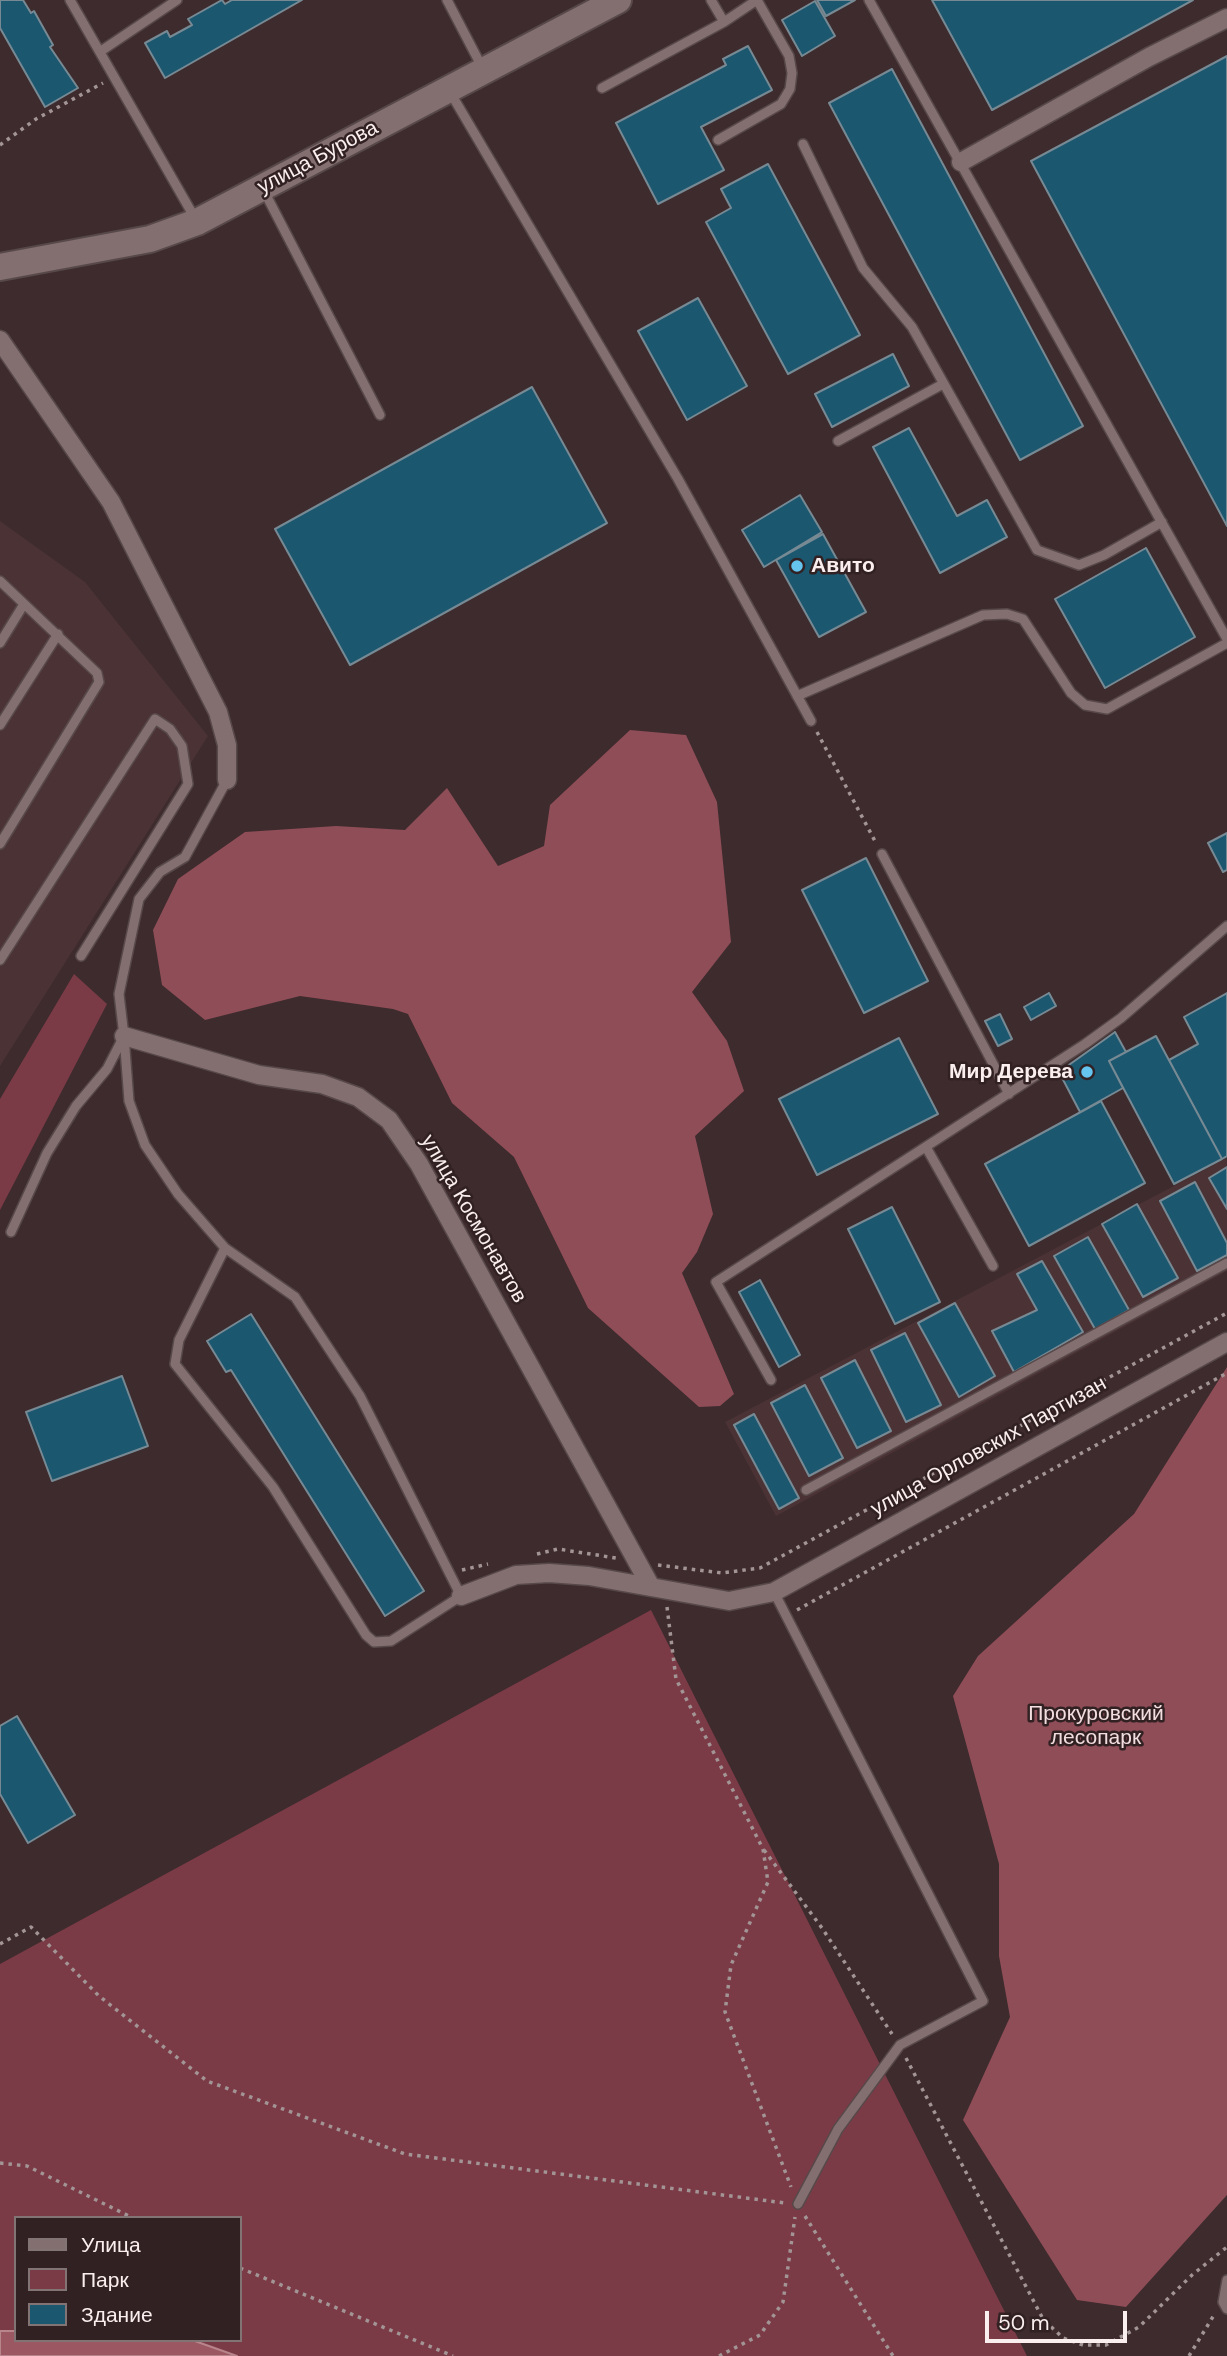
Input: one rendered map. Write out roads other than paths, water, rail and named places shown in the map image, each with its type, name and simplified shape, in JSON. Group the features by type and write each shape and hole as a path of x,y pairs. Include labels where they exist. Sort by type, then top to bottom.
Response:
{"main road":[{"name":"улица Бурова","path":"0,267 150,239 197,222 618,0"}],"street":[{"path":"961,162 1149,57 1227,18"},
{"path":"0,340 111,502 218,712 228,745 227,780"},
{"name":"улица Космонавтов","path":"124,1036 259,1075 322,1084 358,1097 389,1120 419,1164 638,1563 658,1589"},
{"name":"улица Орловских Партизан","path":"461,1596 516,1575 549,1573 729,1601 774,1592 1227,1342"}],"lane":[{"path":"70,0 197,222"},
{"path":"101,51 177,0"},
{"path":"447,0 483,71"},
{"path":"711,0 724,22"},
{"path":"602,88 724,22 757,0 789,56 792,73 790,89 781,104 719,140"},
{"path":"797,696 983,615 1007,614 1023,619 1071,693 1084,705 1107,709 1227,641 869,0"},
{"path":"448,89 678,480 811,721"},
{"path":"803,144 863,268 912,327 1037,550 1079,565 1104,555 1162,522"},
{"path":"262,187 380,415"},
{"path":"838,441 943,384"},
{"path":"0,581 97,673 99,682 0,844"},
{"path":"0,643 24,604"},
{"path":"0,725 58,634"},
{"path":"0,960 155,719 183,746 188,784 81,956"},
{"path":"225,1248 179,1340 175,1354 180,1373 273,1487 366,1635 374,1642 391,1641 461,1596 360,1396 295,1297 225,1248 178,1194 145,1145 129,1101 119,995 139,899 160,872 185,858 227,780"},
{"path":"882,854 1009,1094"},
{"path":"771,1380 716,1282 1009,1094 1121,1018 1227,926"},
{"path":"10,1232 47,1153 76,1106 107,1069 124,1036"},
{"path":"926,1147 993,1266"},
{"path":"806,1490 1227,1263"},
{"path":"774,1592 983,2001 900,2045 838,2129 798,2204"},
{"path":"1225,2305 1227,2280"}],"place":[{"name":"Авито","path":"797,566"},
{"name":"Мир Дерева","path":"1087,1072"}],"park label":[{"name":"Прокуровский лесопарк","path":"1096,1726"}]}
